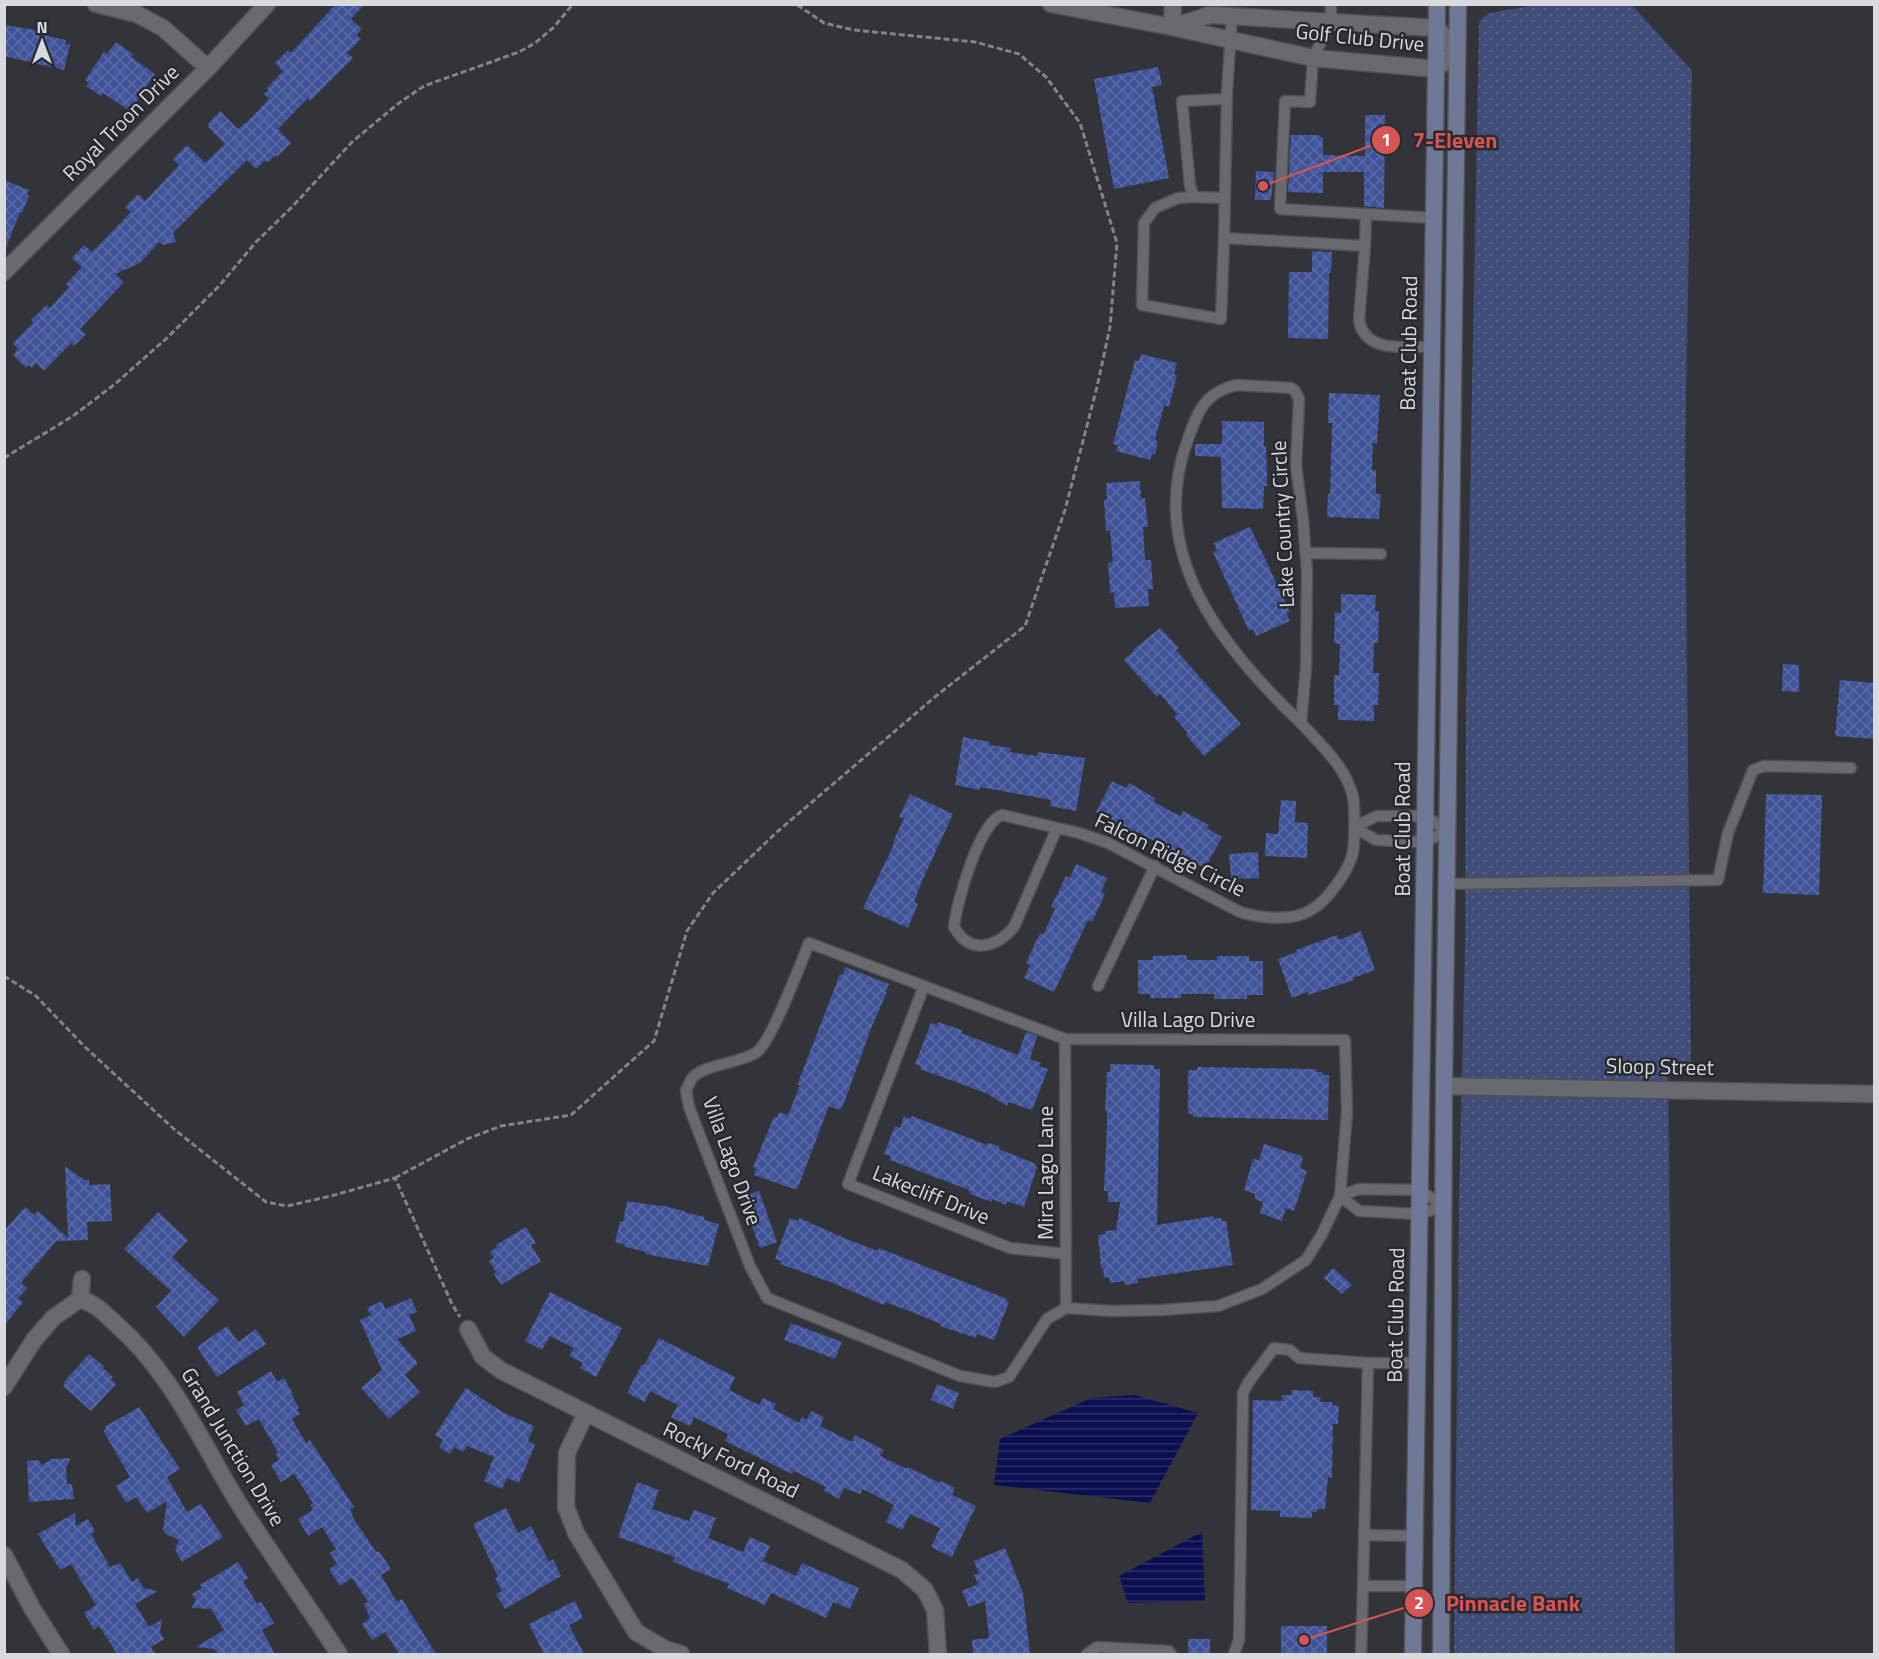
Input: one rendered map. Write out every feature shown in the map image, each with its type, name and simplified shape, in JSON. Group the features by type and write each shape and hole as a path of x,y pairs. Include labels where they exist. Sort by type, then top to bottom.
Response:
{"main road":[{"name":"Boat Club Road","path":"1413,1654 1437,4"},
{"name":"Boat Club Road","path":"1441,1654 1444,1086 1458,4"}],"street":[{"path":"96,4 137,14 163,28 208,68"},
{"name":"Royal Troon Drive","path":"4,272 208,68 267,4"},
{"name":"Golf Club Drive","path":"1051,4 1172,27 1313,58 1436,69 1457,51 1437,28 1210,15 1172,27"},
{"path":"1172,27 1173,4"},
{"name":"Sloop Street","path":"1444,1086 1875,1094"},
{"path":"4,1387 34,1340 53,1318 80,1299 82,1279"},
{"name":"Grand Junction Drive","path":"80,1299 90,1302 111,1319 135,1341 158,1368 176,1394 241,1506 339,1654"},
{"name":"Rocky Ford Road","path":"468,1329 483,1357 502,1371 902,1570 925,1590 934,1610 938,1654"},
{"path":"586,1413 567,1453 566,1507 576,1533 636,1632 664,1649 681,1654"},
{"path":"4,1556 32,1608 61,1654"}],"lane":[{"path":"1331,4 1331,22 1313,58 1310,102 1286,101 1280,209 1434,218"},
{"path":"1225,198 1178,198 1155,208 1144,224 1142,305 1221,319 1224,238 1225,198 1227,99 1232,16"},
{"path":"1194,197 1190,186 1182,101 1227,99"},
{"path":"1366,214 1359,320 1361,331 1367,338 1379,345 1432,346"},
{"path":"1224,238 1365,246"},
{"name":"Lake Country Circle","path":"1301,723 1307,644 1306,553 1297,482 1299,399 1291,388 1237,385 1224,388 1205,402 1187,443 1177,496 1176,518 1184,564 1194,590 1224,637 1249,669 1301,723 1336,764 1351,789 1354,799 1354,827"},
{"path":"1306,553 1382,554"},
{"path":"1447,884 1718,880 1728,833 1753,770 1764,766 1851,768"},
{"name":"Falcon Ridge Circle","path":"1057,828 1014,927 1007,935 989,945 980,946 965,941 954,927 956,912 972,858 996,819 1002,815 1079,833 1108,843 1240,912 1280,917 1311,910 1339,881 1353,854 1354,827"},
{"path":"1354,827 1377,816 1426,816 1448,831"},
{"path":"1354,827 1376,840 1425,842 1448,831"},
{"path":"1098,987 1155,866"},
{"name":"Villa Lago Drive","path":"809,943 924,986 1065,1039 1345,1040 1347,1112 1340,1196 1322,1234 1306,1260 1262,1289 1218,1306 1142,1311 1066,1308 1047,1319 1009,1377 995,1383 960,1376 767,1298 750,1266 689,1107 686,1090 693,1078 707,1070 758,1052 794,981 809,943"},
{"name":"Lakecliff Drive","path":"924,986 848,1184 1010,1248 1066,1254"},
{"name":"Mira Lago Lane","path":"1065,1039 1066,1308"},
{"path":"1340,1196 1359,1189 1420,1190 1443,1206"},
{"path":"1340,1196 1359,1211 1420,1214 1443,1206"},
{"path":"1234,1654 1239,1640 1243,1393 1248,1383 1274,1348 1290,1350 1299,1358 1368,1363 1418,1363"},
{"path":"1361,1654 1368,1363"},
{"path":"1364,1534 1414,1536"},
{"path":"1363,1586 1413,1586"},
{"path":"1087,1654 1097,1647 1169,1651 1171,1654"}],"path":[{"path":"4,458 73,416 115,384 168,338 352,142 399,103 424,86 519,52 536,43 554,27 573,4"},
{"path":"4,976 36,996 85,1047 175,1130 266,1202 287,1206 395,1178 467,1139 501,1126 571,1115 654,1041 687,931 713,893 777,832 936,696 1025,626 1065,510 1110,327 1117,243 1080,123 1046,77 1019,54 975,42 854,30 824,23 796,4"},
{"path":"395,1178 452,1304 468,1329"}],"shaded area":[{"path":"1536,5 1632,5 1692,71 1685,458 1691,1070 1668,1072 1675,1654 1454,1654 1459,1203 1465,944 1466,709 1479,21 1489,13"},
{"path":"1135,1395 1198,1413 1150,1503 994,1485 1000,1439 1091,1398"},
{"path":"1202,1532 1205,1601 1128,1603 1119,1576"}],"building":[{"path":"336,4 365,4 351,19 362,29 356,35 361,39 347,53 353,58 310,101 308,98 278,129 291,143 277,157 276,155 268,162 264,161 256,169 247,160 173,233 176,242 163,245 159,242 140,263 115,274 124,282 80,329 86,334 74,346 71,343 44,371 36,363 32,368 29,365 26,368 13,355 18,349 13,343 34,322 31,320 46,305 50,308 69,287 66,284 82,267 72,258 84,245 92,252 131,212 125,207 138,194 145,201 179,165 173,159 187,145 205,163 225,144 208,127 210,126 208,124 220,111 238,129 247,122 269,99 264,94 269,90 267,88 283,71 275,63 288,50 291,53"},
{"path":"4,25 48,32 47,36 66,40 65,44 70,45 64,70 4,56"},
{"path":"116,42 133,54 131,57 155,74 130,111 103,93 101,96 86,86 89,83 85,80 104,52 107,54"},
{"path":"1158,67 1162,85 1152,87 1169,178 1114,189 1094,79"},
{"path":"1365,115 1385,115 1384,208 1364,206 1364,172 1323,172 1323,193 1288,192 1291,135 1318,135 1323,138 1323,155 1365,156"},
{"path":"1256,171 1274,172 1271,200 1255,200"},
{"path":"4,180 29,190 27,195 29,196 5,250"},
{"path":"1312,251 1332,252 1331,273 1329,273 1328,339 1288,338 1289,272 1312,272"},
{"path":"1141,354 1177,363 1174,374 1177,375 1169,407 1164,405 1155,440 1158,441 1155,454 1152,454 1150,460 1116,451 1118,445 1113,444 1135,360 1139,361"},
{"path":"1329,393 1380,395 1377,444 1373,443 1372,470 1376,470 1376,494 1381,494 1379,519 1327,517 1332,423 1328,423"},
{"path":"1222,421 1264,422 1267,486 1264,486 1263,509 1222,508 1221,457 1195,456 1195,444 1222,444"},
{"path":"1140,481 1141,498 1145,498 1148,527 1143,527 1145,560 1151,560 1153,589 1148,589 1149,606 1115,608 1114,592 1110,593 1108,563 1113,562 1110,531 1106,531 1104,500 1107,500 1106,483"},
{"path":"1250,527 1290,612 1286,613 1290,621 1256,636 1253,629 1249,631 1213,552 1217,551 1214,543"},
{"path":"1341,594 1376,595 1375,611 1379,611 1378,643 1374,643 1373,673 1379,673 1378,705 1374,705 1374,721 1338,720 1338,705 1334,705 1334,675 1339,675 1340,644 1334,643 1335,612 1341,613"},
{"path":"1160,628 1179,648 1176,650 1241,724 1204,756 1174,717 1177,714 1160,694 1157,697 1124,660"},
{"path":"1783,664 1799,665 1799,692 1782,691"},
{"path":"1840,680 1875,683 1875,739 1835,736"},
{"path":"963,737 1011,748 1010,752 1037,756 1038,752 1085,758 1076,811 1050,806 1051,800 980,787 980,790 955,785"},
{"path":"1112,781 1126,788 1129,783 1155,798 1154,802 1180,816 1183,811 1209,825 1207,828 1222,837 1205,868 1191,861 1189,865 1163,850 1165,847 1138,832 1135,838 1108,824 1110,820 1096,812"},
{"path":"910,794 953,814 922,881 914,902 918,904 908,928 863,908 895,842 893,842 904,818 899,817"},
{"path":"1766,794 1822,795 1819,895 1763,893"},
{"path":"1281,800 1296,801 1295,822 1308,823 1307,858 1265,856 1266,833 1278,834"},
{"path":"1258,852 1259,878 1231,879 1229,854"},
{"path":"1076,864 1107,878 1101,892 1105,894 1092,922 1088,920 1054,992 1024,978 1030,965 1026,963 1040,933 1043,935 1055,909 1051,907 1066,876 1070,878"},
{"path":"1361,931 1375,970 1353,978 1354,980 1292,998 1278,959 1337,935 1339,940"},
{"path":"1187,955 1187,960 1217,960 1217,956 1249,956 1249,961 1263,961 1263,995 1247,995 1247,999 1214,999 1214,994 1181,994 1181,998 1151,998 1150,994 1138,994 1138,960 1153,960 1153,956"},
{"path":"845,967 889,984 844,1103 840,1110 829,1106 797,1190 754,1175 756,1169 753,1167 774,1117 777,1118 779,1112 788,1115 800,1085 797,1085 840,974 843,975"},
{"path":"938,1022 1018,1055 1026,1032 1037,1036 1030,1059 1041,1063 1039,1066 1048,1069 1032,1110 1008,1102 1007,1106 986,1093 920,1069 921,1066 915,1064 931,1023 937,1025"},
{"path":"1110,1064 1154,1065 1154,1069 1160,1069 1157,1225 1214,1216 1214,1219 1221,1218 1222,1221 1226,1221 1233,1265 1137,1279 1138,1283 1125,1285 1124,1281 1110,1283 1109,1277 1104,1278 1098,1235 1106,1234 1105,1231 1116,1230 1120,1202 1108,1202 1108,1191 1104,1191 1107,1126 1107,1111 1105,1111 1107,1072 1110,1072"},
{"path":"1197,1067 1316,1069 1316,1072 1329,1075 1328,1120 1193,1117 1193,1114 1188,1114 1188,1070 1197,1070"},
{"path":"904,1116 910,1119 912,1116 987,1145 988,1143 1000,1146 999,1149 1036,1164 1024,1207 1007,1201 1006,1205 992,1199 992,1202 970,1194 969,1190 890,1160 891,1156 884,1154 895,1126 900,1128"},
{"path":"1264,1144 1302,1156 1300,1168 1307,1171 1294,1211 1286,1208 1282,1221 1260,1213 1263,1202 1255,1199 1255,1194 1244,1190 1253,1159 1259,1160"},
{"path":"65,1166 84,1180 89,1180 89,1185 110,1184 112,1221 87,1222 88,1240 56,1241 21,1283 27,1288 18,1299 23,1302 4,1326 4,1231 25,1207 34,1215 38,1211 68,1238"},
{"path":"759,1191 777,1242 760,1248 741,1197"},
{"path":"627,1201 684,1211 719,1224 708,1266 645,1254 646,1252 615,1242 620,1221 623,1222"},
{"path":"158,1212 188,1240 172,1257 219,1300 184,1337 156,1307 171,1291 124,1249"},
{"path":"790,1218 798,1221 799,1218 849,1240 878,1251 879,1248 1007,1299 1006,1301 1009,1302 994,1340 977,1334 976,1338 940,1326 941,1324 917,1314 885,1302 884,1305 780,1264 782,1261 775,1259"},
{"path":"526,1227 536,1243 531,1245 541,1261 501,1285 489,1261 494,1258 490,1252 497,1247 496,1245"},
{"path":"1333,1268 1352,1285 1342,1294 1324,1278"},
{"path":"550,1292 622,1328 596,1377 580,1368 583,1363 569,1356 574,1348 550,1336 542,1350 525,1341"},
{"path":"411,1298 417,1312 409,1315 416,1331 397,1339 418,1363 405,1375 420,1392 389,1419 361,1388 382,1370 360,1320 371,1315 367,1308 382,1301 385,1309"},
{"path":"791,1323 842,1342 835,1359 784,1340"},
{"path":"227,1326 238,1342 256,1329 266,1344 217,1377 197,1347"},
{"path":"659,1338 735,1377 729,1390 759,1405 763,1398 776,1404 773,1409 799,1423 802,1417 807,1420 811,1411 824,1417 820,1426 852,1442 855,1435 884,1450 880,1456 955,1488 952,1495 976,1506 952,1557 931,1547 940,1528 910,1514 902,1530 886,1522 894,1505 863,1489 860,1494 844,1488 839,1499 824,1491 826,1487 794,1471 792,1474 725,1441 728,1434 694,1417 690,1426 671,1417 678,1405 650,1391 645,1402 627,1393"},
{"path":"89,1354 104,1366 103,1368 113,1377 111,1379 116,1384 91,1411 63,1386"},
{"path":"271,1371 277,1382 284,1378 293,1393 291,1394 300,1414 292,1419 306,1443 310,1440 354,1507 350,1509 352,1516 376,1552 379,1551 391,1569 381,1575 397,1602 402,1599 436,1654 399,1654 385,1632 372,1640 362,1624 370,1618 364,1604 368,1602 352,1578 340,1586 329,1569 337,1564 330,1553 336,1549 322,1527 308,1536 298,1519 313,1510 310,1505 313,1503 294,1474 281,1482 271,1465 279,1460 276,1454 278,1453 259,1419 246,1426 236,1410 244,1405 237,1392"},
{"path":"937,1384 959,1393 953,1409 931,1400"},
{"path":"466,1388 504,1413 534,1426 528,1441 535,1445 519,1483 507,1478 502,1489 484,1481 494,1457 467,1446 463,1452 454,1447 450,1454 439,1447 443,1440 435,1435"},
{"path":"1292,1390 1313,1391 1313,1397 1321,1397 1320,1402 1332,1402 1332,1405 1339,1406 1338,1424 1333,1424 1332,1478 1328,1477 1325,1509 1312,1512 1312,1518 1280,1517 1280,1511 1251,1510 1253,1400 1282,1401 1282,1395 1292,1395"},
{"path":"139,1407 180,1469 167,1477 187,1512 201,1504 223,1537 182,1562 175,1550 179,1540 166,1534 163,1530 167,1501 147,1513 136,1497 126,1503 116,1486 130,1477 104,1432 106,1426"},
{"path":"71,1458 66,1468 67,1484 72,1484 74,1499 29,1502 27,1461 38,1460 42,1465 52,1459"},
{"path":"637,1482 659,1490 652,1509 689,1521 694,1510 716,1518 708,1538 743,1552 750,1537 770,1546 763,1561 796,1576 802,1563 859,1588 850,1609 833,1602 826,1618 771,1593 765,1605 727,1588 729,1584 673,1562 675,1557 618,1537"},
{"path":"506,1508 518,1533 531,1526 549,1562 553,1559 561,1576 505,1609 496,1594 502,1591 495,1578 498,1577 473,1524"},
{"path":"75,1513 76,1526 88,1519 95,1531 91,1534 110,1567 120,1563 132,1582 138,1578 143,1588 158,1591 135,1604 149,1627 162,1619 160,1632 164,1639 151,1647 156,1654 117,1654 99,1626 94,1630 84,1613 96,1605 71,1564 60,1570 38,1534"},
{"path":"1005,1548 1023,1593 1030,1654 973,1654 972,1640 989,1638 985,1601 969,1607 962,1591 978,1584 974,1575 979,1573 974,1561"},
{"path":"238,1562 248,1578 243,1581 257,1604 261,1601 274,1623 262,1630 275,1654 218,1654 214,1649 196,1647 224,1630 211,1609 192,1608 196,1599 192,1594 202,1588 200,1585"},
{"path":"575,1601 583,1618 569,1625 584,1654 544,1654 529,1624"},
{"path":"1281,1626 1327,1626 1327,1654 1281,1654"},
{"path":"1188,1639 1210,1639 1210,1654 1188,1654"}],"place":[{"name":"7-Eleven","path":"1263,186"},
{"name":"Pinnacle Bank","path":"1304,1640"}]}
